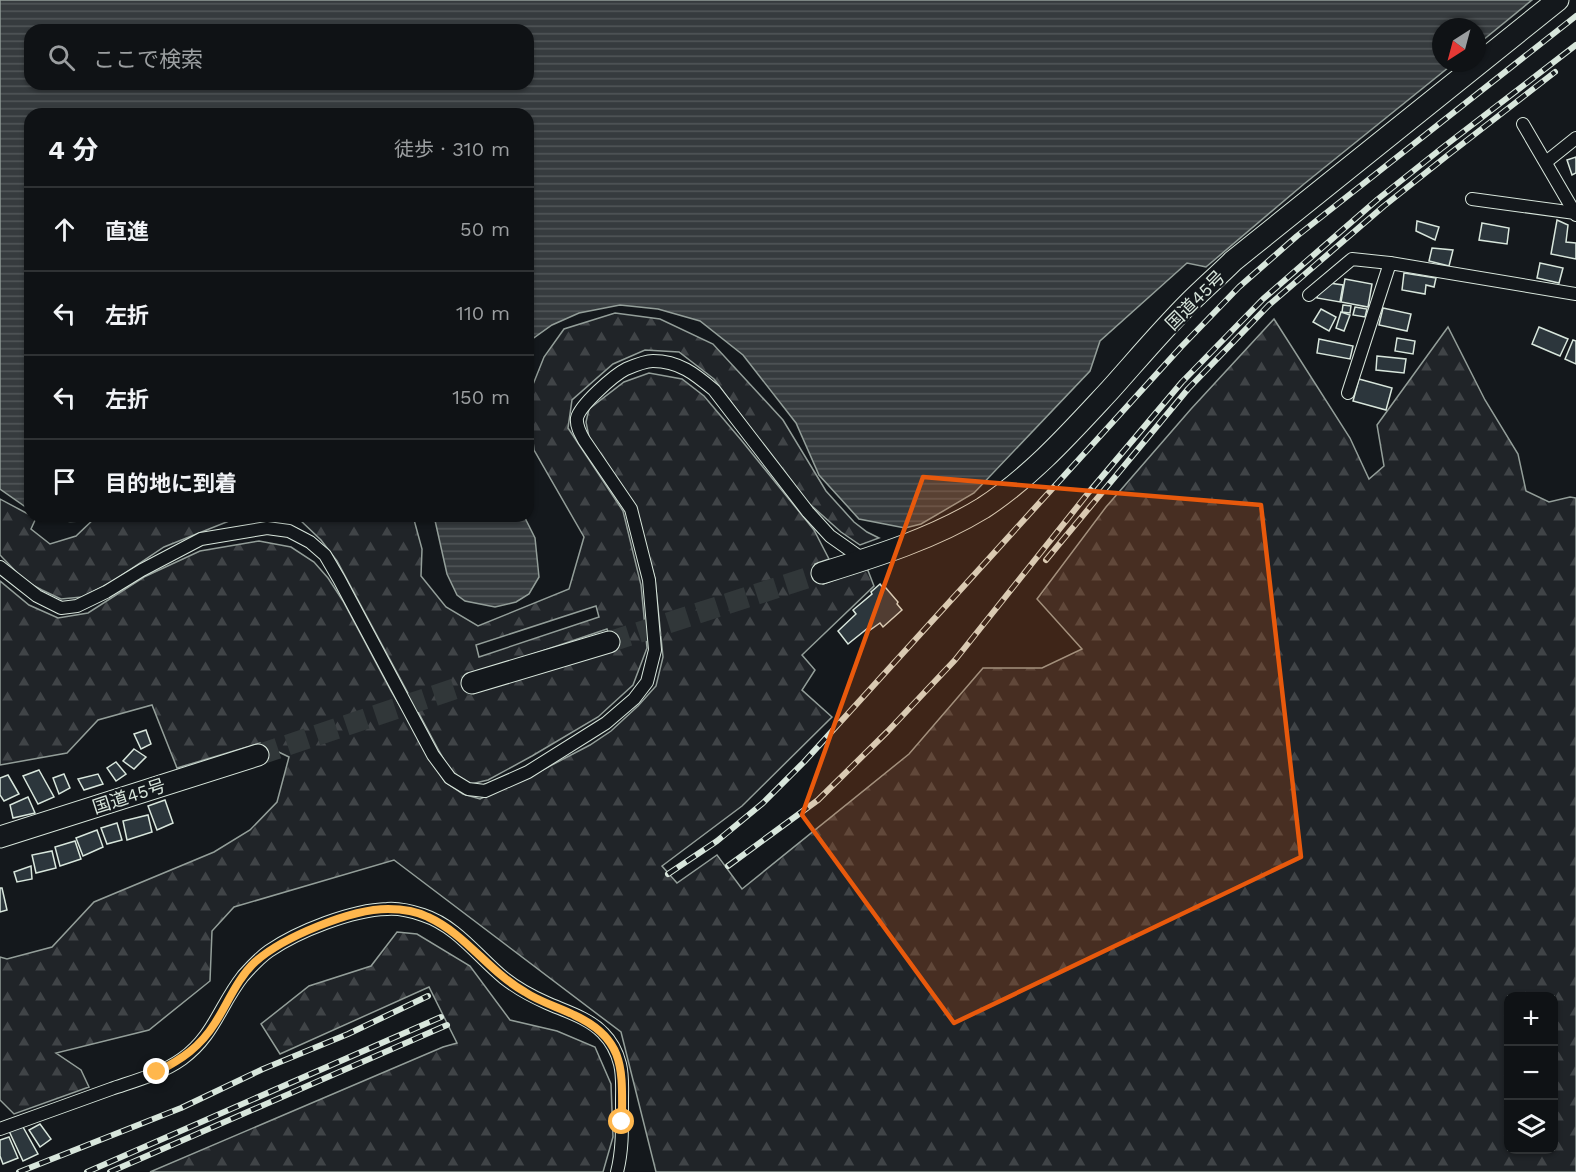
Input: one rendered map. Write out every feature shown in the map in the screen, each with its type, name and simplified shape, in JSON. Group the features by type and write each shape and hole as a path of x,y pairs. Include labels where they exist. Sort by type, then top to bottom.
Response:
{"highway":[{"name":"国道45号","path":"822,573 884,553 957,522 1012,487 1067,436 1190,302 1233,261 1558,0"},
{"path":"472,683 609,642"},
{"name":"国道45号","path":"0,837 258,755"}],"street":[{"path":"1523,124 1576,214"},
{"path":"1546,162 1576,138"},
{"path":"1472,199 1576,214"},
{"path":"1309,295 1352,260 1390,263 1576,294"},
{"path":"1348,393 1390,263"},
{"path":"0,567 37,596 61,608 77,606 201,539 267,528 289,531 310,542 325,555 433,754 450,778 468,789 485,791 528,772 606,723 634,699 647,682 655,650 649,580 631,509 584,440 578,428 577,418 581,409 595,393 625,370 650,361 675,364 695,374 714,390 815,520 830,536 864,560"},
{"path":"0,1129 133,1081 179,1061 206,1036 241,979 254,963 287,940 364,911 408,910 443,924 503,977 530,996 584,1020 602,1031 612,1044 622,1078 621,1145 617,1172"}],"highlighted area":[{"path":"923,477 1261,505 1301,857 954,1023 802,815"}],"green space":[{"path":"615,313 660,319 713,344 783,420 826,491 854,522 879,538 860,545 841,532 804,499 714,379 679,352 645,350 613,364 572,400 568,428 623,511 641,585 647,648 633,685 598,717 488,780 471,784 452,774 337,561 321,540 302,522 415,522 422,549 421,576 446,607 478,626 569,589 584,537 534,450 534,382 544,357 564,329","holes":["596,606 599,617 479,657 476,645","607,629 613,648 473,693 468,676"]},
{"path":"1274,319 1350,438 1369,479 1384,466 1377,425 1448,327 1485,400 1518,454 1526,491 1549,502 1570,497 1576,498 1576,1172 656,1172 621,1032 394,860 234,907 212,931 210,981 149,1030 56,1053 81,1070 89,1087 14,1114 0,1100 0,957 7,959 52,947 94,902 214,852 250,830 277,802 289,757 260,743 177,768 152,705 98,720 67,753 0,765 0,581 29,605 58,618 88,613 144,577 200,551 259,541 291,547 314,562 328,578 445,782 463,794 480,799 531,776 590,745 611,731 656,686 663,657 655,579 635,506 590,442 586,422 589,409 624,382 649,373 682,379 704,396 814,530 829,559 815,564 823,584 867,568 874,586 802,655 815,670 802,690 832,717 742,806 662,866 677,883 717,855 742,889 909,754 983,668 1042,668 1082,649 1037,599 1106,507 1191,409"},
{"path":"0,499 24,512 24,522 34,522 31,529 50,544 76,536 91,522 226,522 164,547 110,583 82,597 61,599 25,581 0,555"},
{"path":"397,932 417,934 470,966 510,1020 557,1031 595,1047 611,1084 613,1137 603,1172 150,1172 457,1043 429,987 280,1054 261,1024 309,986 371,966"}],"shaded area":[{"path":"0,0 1532,0 1486,38 1486,18 1432,18 1432,72 1443,72 1206,267 1187,263 1100,341 1090,371 974,493 921,524 905,528 859,519 819,475 796,423 743,355 700,321 658,309 620,305 579,313 552,325 534,338 534,108 24,108 24,506 0,489"},
{"path":"435,522 527,522 535,538 539,577 529,594 516,602 495,607 465,601 457,595 447,574"}],"building":[{"path":"1576,157 1576,173 1572,175 1567,160"},
{"path":"1557,220 1568,225 1566,242 1576,243 1576,259 1551,254"},
{"path":"1417,221 1439,227 1435,240 1416,231"},
{"path":"1482,223 1509,228 1507,244 1479,240"},
{"path":"1432,248 1453,250 1449,266 1429,261"},
{"path":"1540,263 1563,268 1559,283 1537,278"},
{"path":"1404,273 1436,278 1434,287 1426,285 1425,294 1402,290"},
{"path":"1345,279 1372,284 1368,307 1341,302"},
{"path":"1329,283 1343,285 1340,302 1317,298 1318,292"},
{"path":"1343,305 1351,306 1350,313 1342,312"},
{"path":"1355,307 1367,309 1365,317 1353,315"},
{"path":"1383,308 1411,314 1407,331 1379,325"},
{"path":"1321,309 1336,317 1329,331 1313,322"},
{"path":"1341,312 1350,315 1344,331 1336,328"},
{"path":"1539,327 1568,339 1560,356 1532,344"},
{"path":"1397,338 1415,341 1413,354 1395,351"},
{"path":"1319,339 1353,346 1350,359 1317,353"},
{"path":"1573,340 1576,341 1576,364 1565,359"},
{"path":"1377,356 1406,359 1404,373 1376,370"},
{"path":"1359,379 1392,388 1386,410 1353,401"},
{"path":"880,584 898,602 902,610 883,627 880,623 870,630 868,628 848,644 838,631 856,614 853,610"},
{"path":"146,730 151,744 141,749 134,734"},
{"path":"134,749 146,757 134,769 123,761"},
{"path":"116,762 126,774 116,781 107,768"},
{"path":"39,770 54,797 38,804 23,776"},
{"path":"64,774 70,788 59,794 53,778"},
{"path":"98,774 103,784 84,790 78,779"},
{"path":"8,775 19,794 4,801 0,795 0,778"},
{"path":"28,797 35,813 13,818 10,805"},
{"path":"165,800 173,823 157,830 148,806"},
{"path":"148,815 152,832 127,840 123,821"},
{"path":"117,823 122,840 107,844 101,828"},
{"path":"97,830 103,847 83,856 76,838"},
{"path":"75,841 81,859 60,866 55,847"},
{"path":"52,851 56,868 36,873 32,855"},
{"path":"31,866 32,879 17,882 14,872"},
{"path":"0,888 2,888 7,910 0,912"},
{"path":"40,1124 51,1139 40,1147 29,1130"},
{"path":"23,1127 38,1154 23,1161 9,1131"},
{"path":"9,1137 18,1158 3,1164 0,1156 0,1140"}],"tunnel":[{"path":"609,642 822,573"},
{"path":"258,755 472,683"}],"railway":[{"path":"668,874 717,841 763,803 804,762 1181,347 1239,287 1297,236 1576,16"},
{"path":"728,866 818,800 955,660 1089,492 1182,382 1263,299 1378,199 1576,45"},
{"path":"1046,560 1188,389 1269,305 1384,206 1555,72"},
{"path":"19,1172 181,1108 428,996"},
{"path":"87,1172 441,1017"},
{"path":"110,1172 447,1025"}],"route":[{"path":"157,1072 179,1061 206,1036 241,979 254,963 269,951 287,940 322,925 364,911 408,910 443,924 503,977 530,996 576,1016 602,1031 612,1044 620,1066 622,1122"}]}
